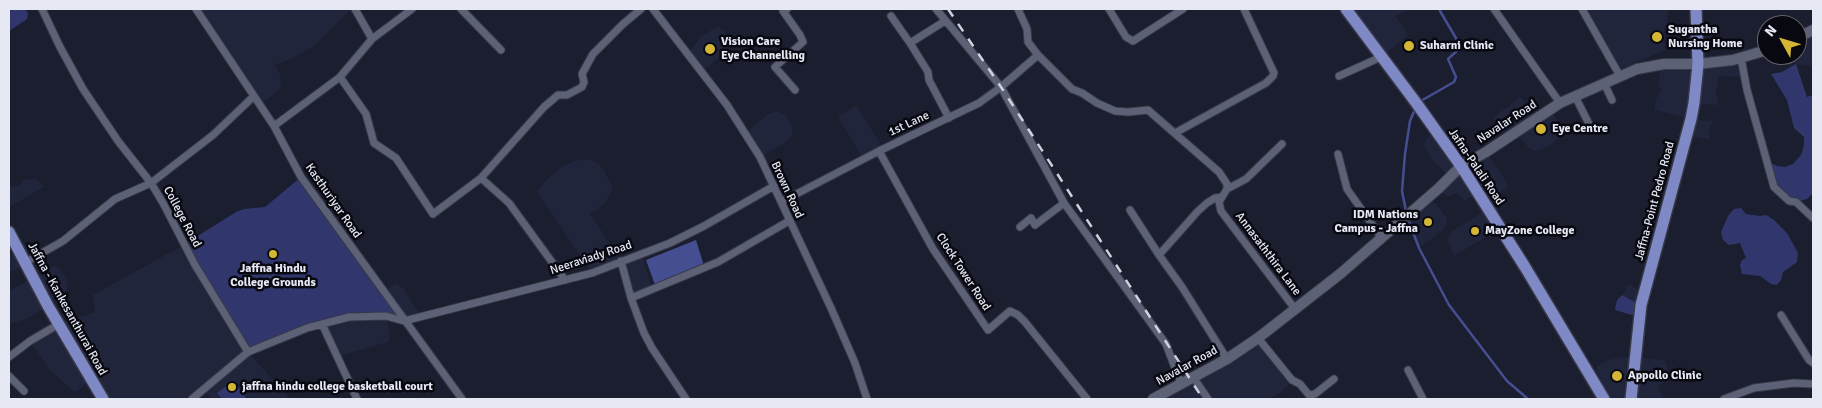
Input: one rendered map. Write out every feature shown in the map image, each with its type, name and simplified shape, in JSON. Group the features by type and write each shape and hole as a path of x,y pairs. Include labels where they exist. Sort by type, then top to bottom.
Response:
{"main road":[{"name":"Jaffna-Point Pedro Road","path":"1632,399 1641,305 1691,119 1698,64 1696,9"},
{"name":"Jafna-Palali Road","path":"1349,10 1460,166 1516,252 1601,398"},
{"name":"Jaffna - Kankesanthurai Road","path":"9,232 48,306 103,399"}],"street":[{"path":"26,262 63,241 115,199 151,183 118,141 83,89 42,9"},
{"name":"Kasthuriyar Road","path":"196,9 274,126 301,177 462,399"},
{"path":"355,9 372,39"},
{"path":"274,126 340,76 372,39 412,9"},
{"path":"461,9 501,50"},
{"path":"340,76 366,114 374,143 396,158 433,214 482,178 544,106 558,94 567,95 582,88 584,82 582,74 594,54 623,24 642,9"},
{"name":"Brown Road","path":"653,9 727,105 760,157 831,308 855,363 868,399"},
{"path":"787,9 783,11 800,34 803,42 775,67 795,90"},
{"path":"936,9 1001,87 1064,203 1166,344 1181,384"},
{"path":"1018,9 1027,29 1028,42 1038,56 1072,89 1082,92 1097,102 1115,110 1128,112 1148,110 1218,172 1225,180 1227,189"},
{"path":"1109,9 1126,37 1132,41 1183,9"},
{"path":"1175,133 1266,83 1273,76 1274,73 1244,9"},
{"path":"1494,9 1560,103"},
{"path":"1582,9 1620,76"},
{"path":"891,16 928,72 929,80 949,118"},
{"path":"910,43 945,21"},
{"name":"Navalar Road","path":"1153,399 1227,359 1258,338 1340,274 1438,188 1460,166 1486,152 1560,103 1637,70 1664,64 1698,64 1733,60 1757,53"},
{"name":"1st Lane","path":"781,202 878,151 979,103 1038,56"},
{"path":"1339,76 1381,57"},
{"path":"1741,58 1747,90 1774,187 1789,201 1796,202 1813,218"},
{"path":"1604,83 1612,100"},
{"name":"College Road","path":"248,352 195,265 163,202 151,183 212,135 254,96"},
{"path":"1575,96 1590,126"},
{"path":"1159,255 1198,211 1207,203 1222,197 1227,189 1246,179 1282,144"},
{"name":"Clock Tower Road","path":"878,151 933,249 988,330 1010,312 1018,316 1025,322 1087,399"},
{"path":"1338,154 1347,189 1382,237"},
{"path":"482,178 509,203 565,280"},
{"name":"Neeraviady Road","path":"404,321 592,273 670,243 774,186"},
{"name":"Annasaththira Lane","path":"1222,197 1219,202 1221,211 1295,310"},
{"path":"1020,227 1031,218 1035,225 1064,203"},
{"path":"1130,210 1182,287 1227,359"},
{"path":"631,298 718,262 789,221"},
{"path":"622,260 631,298 652,348 686,399"},
{"path":"1781,315 1809,360 1813,363"},
{"path":"192,399 248,352 308,328 349,317 386,316 404,321"},
{"path":"9,357 30,341 59,324"},
{"path":"322,324 357,399"},
{"path":"1258,338 1292,380 1300,384 1310,395 1315,394 1334,378"},
{"path":"1408,370 1423,399"},
{"path":"9,376 24,391"},
{"path":"1193,377 1208,399"},
{"path":"1724,399 1754,388 1794,383 1813,384"}],"shaded area":[{"path":"25,9 28,13 27,19 9,31 9,11"},
{"path":"196,9 351,9 314,46 293,58 275,65 280,75 281,86 277,92 260,105"},
{"path":"1346,9 1410,9 1395,16 1406,31 1407,36 1381,57"},
{"path":"1585,9 1668,9 1667,25 1664,29 1665,50 1622,69"},
{"name":"Vision Care Eye Channelling","path":"719,27 731,37 733,42 731,47 702,72 688,54 701,37"},
{"path":"1813,30 1813,64 1808,66 1802,65 1807,65 1807,33"},
{"path":"1741,58 1743,75 1737,77 1719,76 1716,93 1717,105 1694,103 1691,119 1654,110 1656,99 1661,91 1658,85 1660,70 1664,64"},
{"path":"1796,65 1807,97 1813,95 1813,193 1807,199 1796,202 1774,187 1765,160 1777,166 1785,167 1793,164 1801,155 1804,145 1804,137 1794,128 1787,100 1771,74 1782,72"},
{"path":"1520,97 1536,119 1550,109 1561,127 1562,134 1557,140 1541,150 1535,151 1529,148 1517,132 1505,139 1493,118"},
{"path":"856,105 883,148 863,159 838,117"},
{"path":"777,111 784,114 789,120 792,126 792,135 786,142 760,157 745,133 768,114"},
{"path":"1691,119 1713,121 1709,130 1710,140 1687,135"},
{"path":"1435,131 1461,166 1486,152 1508,187 1482,200 1477,192 1465,201 1456,193 1448,197 1445,195 1439,188 1449,177 1429,156 1424,145 1426,139"},
{"path":"586,159 597,162 604,170 613,189 605,203 590,214 621,260 642,254 652,289 631,298 621,261 592,273 537,192 546,180 563,166"},
{"name":"Jaffna Hindu College Grounds","path":"301,177 404,321 386,316 349,317 307,328 248,352 185,244 236,212 244,209 265,207"},
{"path":"36,179 44,187 9,207 9,187 19,186 24,180"},
{"name":"IDM Nations Campus - Jaffna","path":"1427,197 1439,207 1446,217 1447,223 1443,230 1419,248 1407,216"},
{"path":"1741,208 1746,214 1766,215 1774,220 1787,233 1798,253 1797,262 1783,272 1781,280 1777,285 1771,284 1760,276 1742,274 1740,265 1742,260 1746,258 1740,243 1729,245 1723,240 1721,232 1728,216 1734,209"},
{"name":"MayZone College","path":"1487,209 1501,228 1454,256 1448,241 1450,233"},
{"path":"696,240 704,266 655,285 646,260"},
{"path":"185,244 248,352 290,399 211,399 205,390 192,399 103,399 91,380 77,391 73,391 50,370 30,341 59,324 95,312 93,295"},
{"path":"19,251 26,262 12,271 9,269 9,255"},
{"path":"54,266 60,269 67,281 68,288 66,291 47,301 48,306 28,318 9,324 9,291"},
{"path":"395,283 403,288 421,316 404,321 384,292"},
{"path":"1629,284 1644,293 1641,305 1622,295"},
{"path":"1622,295 1641,305 1639,317 1615,310 1617,300"},
{"path":"386,316 390,337 388,342 336,357 322,324 349,317"},
{"path":"1258,338 1291,382 1280,393 1268,399 1162,399"},
{"path":"1622,357 1665,360 1669,374 1668,380 1658,386 1664,399 1597,399 1602,396 1602,382 1596,370 1597,367 1605,361"},
{"name":"jaffna hindu college basketball court","path":"233,381 247,399 222,399 217,393"}],"waterway":[{"path":"1419,102 1454,82 1456,77 1448,59 1459,49 1460,45 1440,9"},
{"path":"1406,211 1402,191 1405,154 1410,121 1415,109"},
{"path":"1408,219 1419,248 1449,305 1507,381 1528,399"}],"railway":[{"path":"948,9 1001,87 1203,399"}],"place":[{"name":"Sugantha Nursing Home","path":"1657,37"},
{"name":"Suharni Clinic","path":"1409,46"},
{"name":"Vision Care Eye Channelling","path":"710,49"},
{"name":"Eye Centre","path":"1541,129"},
{"name":"IDM Nations Campus - Jaffna","path":"1428,222"},
{"name":"MayZone College","path":"1475,231"},
{"name":"Jaffna Hindu College Grounds","path":"273,254"},
{"name":"Appollo Clinic","path":"1617,376"},
{"name":"jaffna hindu college basketball court","path":"232,387"}]}
